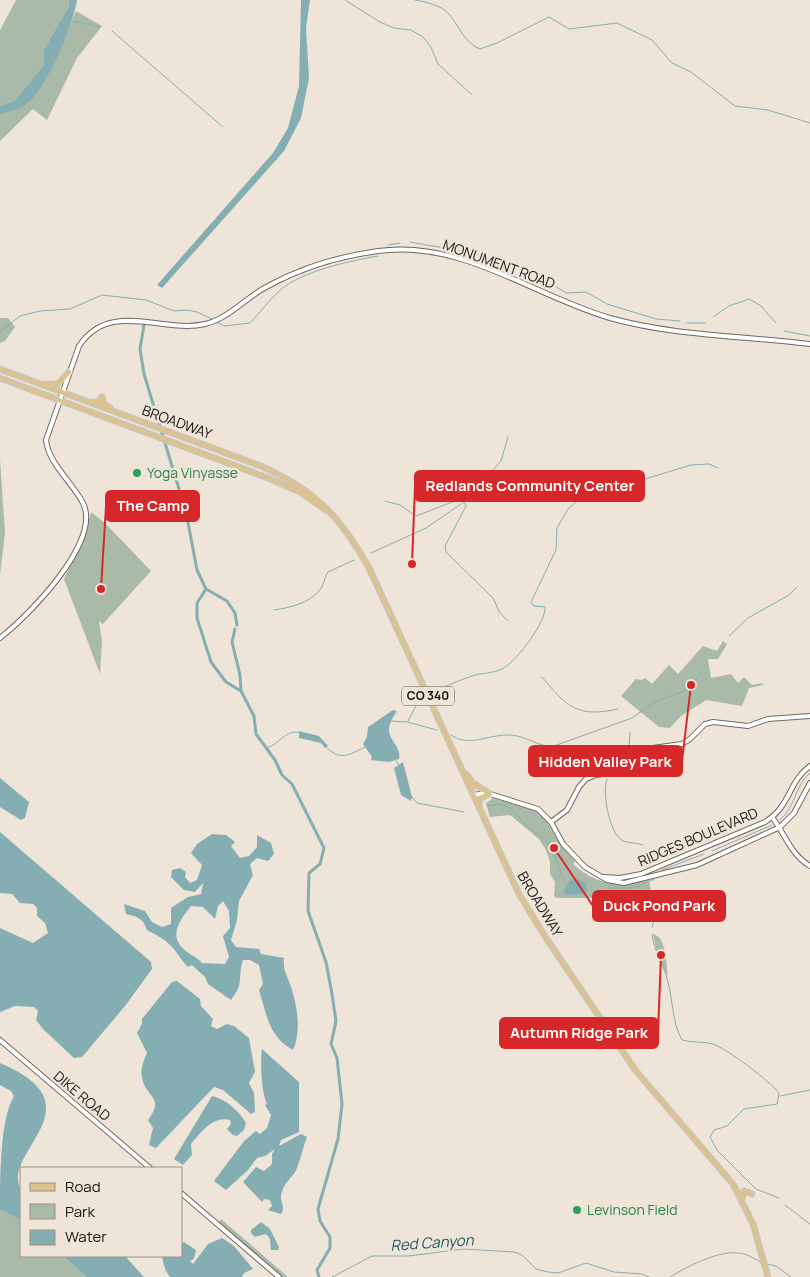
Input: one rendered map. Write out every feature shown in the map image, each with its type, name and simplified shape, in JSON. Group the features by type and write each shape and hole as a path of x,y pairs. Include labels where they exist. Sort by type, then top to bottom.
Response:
{"main road":[{"name":"BROADWAY","path":"0,370 257,464 299,485 322,503 334,516 355,544 370,570 519,894 612,1037 661,1102 720,1168 742,1201 756,1232 768,1277"},
{"path":"31,381 55,385 69,372"},
{"name":"BROADWAY","path":"0,378 280,483 308,498 334,516"},
{"path":"83,400 95,403 102,397 106,405 127,416"},
{"path":"90,412 96,408 127,416"},
{"path":"257,464 275,475 280,483"},
{"path":"461,767 473,783 490,794"},
{"path":"480,811 480,799 490,794"},
{"path":"742,1201 744,1191 752,1194"}],"street":[{"name":"MONUMENT ROAD","path":"0,638 24,618 63,573 84,527 84,505 47,445 47,434 81,342 94,330 102,326 135,320 187,326 212,322 220,319 268,286 309,268 365,253 394,249 418,250 454,257 585,309 624,321 666,329 810,344"},
{"path":"551,822 567,810 581,784 586,779 596,775 617,772 645,749 674,747 685,743 705,724 717,722 748,726 768,719 810,716"},
{"name":"RIDGES BOULEVARD","path":"599,876 620,878 641,874 774,819 782,809 797,780 810,766"},
{"name":"RIDGES BOULEVARD","path":"473,795 490,794 535,807 551,822 566,848 585,867 612,882 624,883 676,872 725,853 780,827 794,813 810,783"},
{"path":"774,819 796,856 810,866"},
{"name":"DIKE ROAD","path":"0,1040 149,1167"},
{"path":"182,1194 279,1277"}],"green space":[{"path":"16,0 69,0 68,8 44,49 44,65 14,101 0,105 0,30"},
{"path":"76,11 102,26 77,58 47,120 33,109 0,141 0,114 29,102 55,61"},
{"path":"0,318 8,318 15,327 5,341 0,343"},
{"path":"0,459 5,533 0,575"},
{"path":"91,512 105,523 151,571 103,624 99,621 102,641 100,674 64,579 85,533"},
{"path":"723,641 727,644 718,659 708,659 711,678 731,674 738,683 744,677 752,685 763,683 763,685 749,688 742,706 706,700 681,716 670,728 659,727 621,696 636,679 641,680 645,678 652,684 669,665 678,674 703,646 717,651"},
{"path":"493,798 536,811 547,822 561,846 575,861 573,864 590,876 617,884 649,880 651,891 638,894 617,893 592,898 557,898 554,896 555,882 550,874 550,862 546,850 539,839 510,815 490,817 486,803"},
{"path":"653,934 658,936 663,945 668,977 658,958"},
{"path":"0,1210 20,1220 20,1257 64,1257 86,1277 0,1277"},
{"path":"221,1219 288,1277 275,1277 216,1225"}],"water":[{"path":"69,0 77,0 75,11 59,54 44,82 29,102 15,110 0,114 0,105 14,101 44,65 44,49 68,8"},
{"path":"301,0 310,0 306,28 309,78 301,118 284,151 162,288 157,285 273,153 288,128 299,86"},
{"path":"393,710 397,711 390,722 389,730 399,751 399,759 389,762 371,760 372,757 363,744 367,737 368,727"},
{"path":"299,731 319,736 328,746 325,748 321,743 299,738"},
{"path":"403,762 412,797 411,801 401,795 394,768"},
{"path":"0,778 29,802 25,818 21,820 0,807"},
{"path":"0,832 151,962 152,969 125,1006 82,1057 74,1058 43,1029 36,1020 38,1011 34,1007 15,1006 0,1012 0,928 33,943 48,933 45,923 37,916 37,908 33,904 20,903 12,894 0,893"},
{"path":"212,834 226,835 235,842 231,846 240,858 249,856 257,847 257,835 271,843 274,854 268,861 257,858 250,864 253,875 239,901 237,920 231,940 236,947 259,949 261,954 284,958 284,969 293,992 298,1017 296,1042 293,1050 278,1038 270,1024 259,990 263,984 259,965 250,960 243,960 238,989 231,1000 208,984 205,977 192,965 188,967 167,942 147,930 142,920 126,914 124,904 145,911 152,922 162,927 171,924 171,908 188,897 201,894 203,883 195,892 184,890 171,877 172,870 180,868 186,872 185,877 190,883 197,880 202,865 191,853 197,844","holes":["223,901 229,911 230,928 223,936 229,957 225,964 202,963 180,946 177,940 177,929 191,906 203,907 215,919 218,906"]},
{"path":"574,878 586,883 587,893 567,895 564,893 567,884"},
{"path":"177,981 200,999 201,1006 213,1019 211,1026 217,1029 227,1024 234,1026 249,1038 255,1072 249,1083 254,1093 255,1112 251,1114 223,1090 214,1087 156,1148 149,1145 153,1128 148,1120 153,1112 155,1101 144,1084 142,1074 147,1053 137,1033 142,1024 142,1019 172,982"},
{"path":"262,1049 299,1082 299,1132 281,1140 279,1146 301,1134 307,1137 296,1171 282,1190 283,1209 281,1214 268,1210 272,1206 270,1200 264,1199 262,1202 243,1182 256,1167 264,1171 272,1164 272,1154 275,1149 265,1156 257,1158 248,1170 226,1190 214,1181 244,1141 256,1131 260,1134 267,1128 271,1115 265,1105 267,1104 263,1092"},
{"path":"0,1063 29,1079 43,1096 46,1112 41,1128 23,1160 18,1175 20,1184 20,1220 0,1210 3,1134 9,1106 14,1096 11,1091 0,1085"},
{"path":"212,1096 223,1100 236,1110 246,1123 244,1130 237,1136 233,1135 227,1129 231,1124 230,1120 218,1120 203,1130 191,1144 192,1155 183,1165 174,1159"},
{"path":"261,1222 270,1229 279,1247 278,1250 271,1250 270,1239 266,1234 255,1237 251,1233 251,1230"},
{"path":"222,1238 234,1246 253,1269 244,1273 242,1277 170,1277 168,1275 162,1257 182,1257 182,1243 184,1242 196,1250 194,1259 190,1261 193,1264 208,1244"},
{"path":"64,1257 126,1257 144,1277 86,1277"}],"waterway":[{"path":"345,0 380,22 394,28 411,30 423,37 431,47 438,64 472,95"},
{"path":"415,0 433,4 445,10 466,38 480,49 497,43 549,17 569,29 617,23 652,40 672,63 691,72 735,106 768,110 810,123"},
{"path":"73,21 99,27"},
{"path":"112,31 223,127"},
{"path":"410,242 473,253 525,268 566,293 586,292 607,304 656,319 680,321"},
{"path":"388,245 400,243"},
{"path":"217,322 224,326 250,323 272,298 288,284 313,272 378,256"},
{"path":"0,332 20,316 40,311 70,309 102,295 146,300 174,311 187,310 197,312 214,320"},
{"path":"713,317 729,306 749,299 760,305 776,323"},
{"path":"687,323 705,323"},
{"path":"144,325 140,349 144,374 186,512 197,570 206,589 227,601 235,613 237,625"},
{"path":"784,331 810,336"},
{"path":"371,553 426,528 464,502 476,486 501,461 508,437"},
{"path":"435,690 475,675 502,669 523,649 536,630 544,613 545,607 534,606 531,602 556,550 557,528 568,509 599,481 619,475 645,479 691,465 709,464 718,468"},
{"path":"385,501 400,505 416,516 452,502 463,501"},
{"path":"464,502 466,506 445,546 446,552 493,598 500,613 508,621"},
{"path":"274,610 310,599 321,589 328,572 354,560"},
{"path":"729,636 748,618 789,595 797,587"},
{"path":"206,589 197,603 197,618 211,662 226,682 241,691 254,716 256,734 275,760 282,775 292,784 324,848 320,864 309,873 308,911 326,962 332,994 336,1021 331,1044 337,1058 342,1104 338,1139 318,1209 320,1221 330,1237 330,1248 317,1270 319,1277"},
{"path":"235,629 232,642 240,675 241,691"},
{"path":"451,735 465,740 509,735 543,745 554,746 632,718 655,702 684,691 702,673"},
{"path":"542,677 566,703 574,708 592,712 618,709"},
{"path":"408,721 418,702"},
{"path":"390,721 407,722 437,730"},
{"path":"267,748 285,736 299,732"},
{"path":"612,770 629,748 630,732"},
{"path":"327,748 341,756 365,747"},
{"path":"396,761 399,765"},
{"path":"780,820 789,809 801,784 810,773"},
{"path":"607,779 606,802 616,834 622,841 643,845"},
{"path":"412,797 417,803 464,812"},
{"path":"487,806 507,806 528,827 546,841 557,859 564,879"},
{"path":"712,851 772,825"},
{"path":"662,870 704,854"},
{"path":"607,888 635,888 654,879"},
{"path":"652,927 660,904"},
{"path":"652,934 670,989 674,1019 682,1040 709,1043 719,1047 758,1074 779,1093 777,1104 744,1109 727,1126 714,1130 710,1137 717,1150 756,1189 779,1198"},
{"path":"780,1096 810,1090"},
{"path":"785,1205 810,1224"},
{"name":"Red Canyon","path":"332,1277 372,1256 408,1256 464,1249 514,1252 522,1255 536,1269 548,1272 558,1273 586,1263 614,1272 642,1274 649,1277"},
{"name":"Red Canyon","path":"670,1277 707,1258 728,1253 747,1255 761,1262"},
{"name":"Red Canyon","path":"767,1264 776,1266 791,1277"}],"place":[{"name":"Yoga Vinyasse","path":"137,473"},
{"name":"Redlands Community Center","path":"412,564"},
{"name":"The Camp","path":"101,589"},
{"name":"Hidden Valley Park","path":"691,685"},
{"name":"Duck Pond Park","path":"554,848"},
{"name":"Autumn Ridge Park","path":"661,955"},
{"name":"Levinson Field","path":"577,1210"}]}
